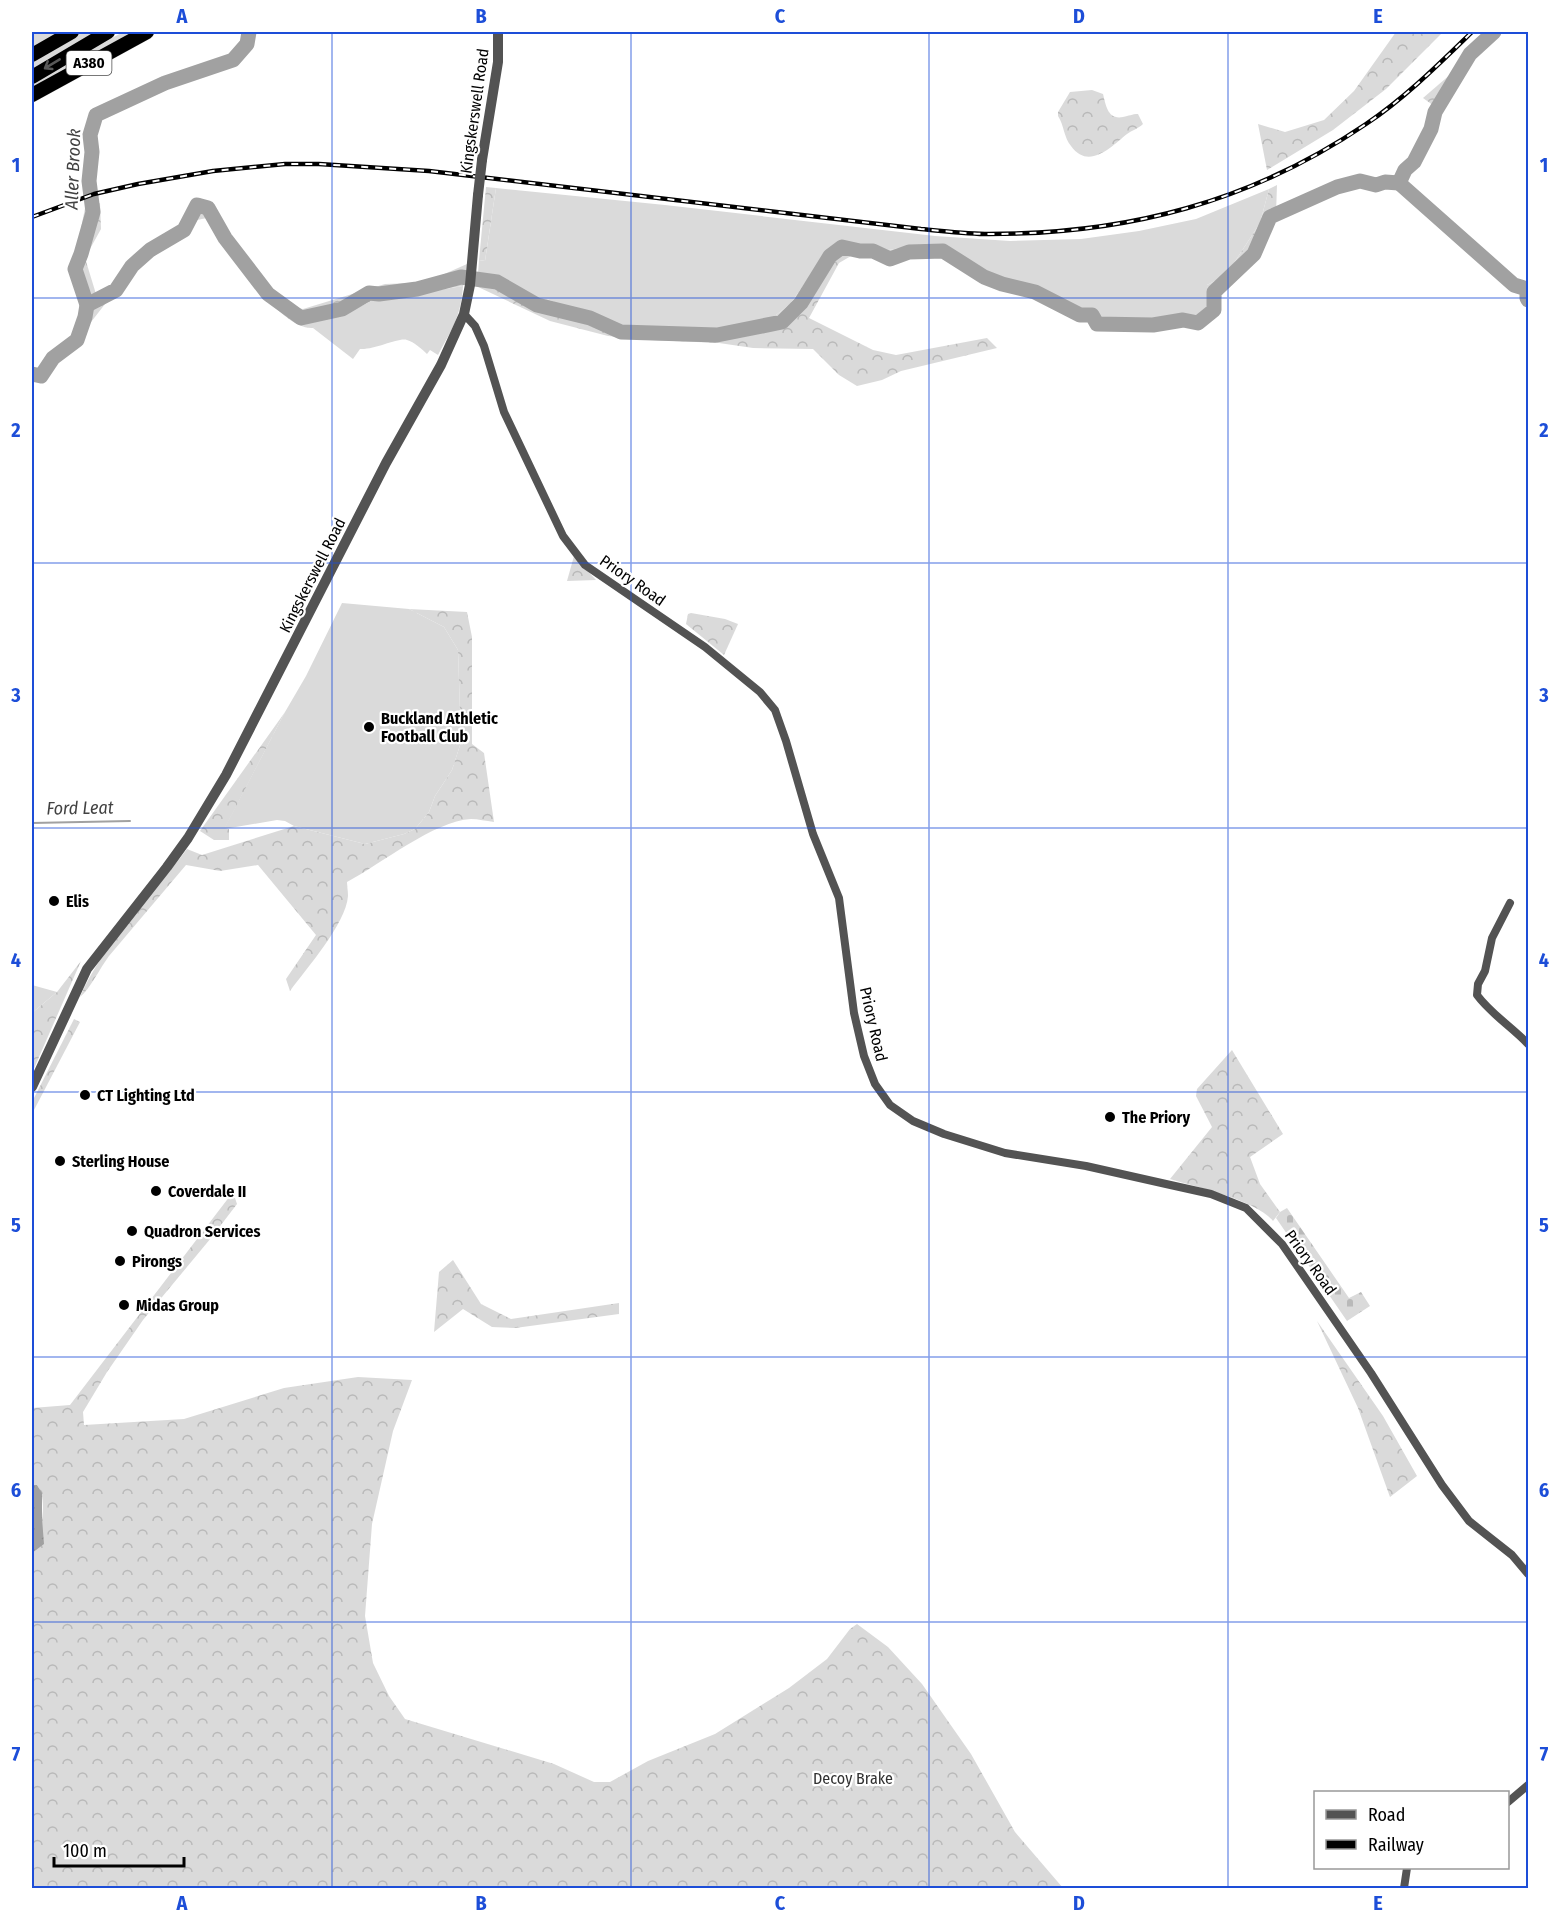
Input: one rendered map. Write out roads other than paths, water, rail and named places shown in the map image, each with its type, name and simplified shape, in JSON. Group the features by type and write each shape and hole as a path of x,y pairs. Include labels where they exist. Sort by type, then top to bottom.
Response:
{"highway":[{"name":"A380","path":"32,55 72,32"},
{"name":"A380","path":"32,77 108,32"},
{"name":"A380","path":"32,95 147,32"}],"street":[{"name":"Kingskerswell Road","path":"32,1087 87,969 188,838 226,775 386,463 441,365 464,314 470,285 482,160 498,62 498,32"},
{"name":"Priory Road","path":"464,314 475,326 484,346 504,412 563,536 585,565 705,647 760,692 775,710 813,834 839,898 854,1013 864,1056 875,1084 890,1105 913,1121 944,1134 1005,1153 1086,1166 1211,1194 1246,1208 1282,1244 1371,1373 1442,1485 1469,1521 1512,1555 1528,1574"},
{"path":"1510,903 1492,938 1485,970 1478,984 1477,995 1484,1004 1514,1028 1528,1044"},
{"path":"1509,1801 1528,1785"},
{"path":"1404,1888 1407,1869"}],"water":[{"path":"32,1485 37,1485 42,1493 44,1544 32,1553"}],"waterway":[{"name":"Aller Brook","path":"32,374 41,376 53,358 77,340 85,317 87,305 75,269 93,212 89,181 92,152 90,135 96,115 165,83 233,60 247,44 249,32"},
{"path":"87,305 116,290 132,266 150,250 184,230 197,205 208,208 225,238 268,294 301,318 342,309 369,293 379,294 417,289 461,277 497,282 537,305 590,318 621,332 717,335 782,322 801,303 830,256 842,247 873,251 890,259 909,252 943,251 984,277 1035,292 1080,315 1092,315 1097,324 1153,325 1183,320 1198,323 1214,310 1214,292 1254,254 1270,217 1337,187 1360,181 1376,185 1385,182 1399,183 1405,170 1414,162 1431,129 1435,112 1470,54 1494,32"},
{"path":"1399,183 1514,285 1527,289 1528,300"},
{"name":"Ford Leat","path":"32,823 130,821"}],"railway":[{"path":"32,217 94,194 138,184 213,171 285,164 319,164 429,171 955,232 989,234 1090,228 1139,220 1187,208 1233,193 1278,174 1322,151 1380,114 1421,80 1472,32"}],"place":[{"name":"Buckland Athletic Football Club","path":"369,727"},
{"name":"Elis","path":"54,901"},
{"name":"CT Lighting Ltd","path":"85,1095"},
{"name":"The Priory","path":"1110,1117"},
{"name":"Sterling House","path":"60,1161"},
{"name":"Coverdale II","path":"156,1191"},
{"name":"Quadron Services","path":"132,1231"},
{"name":"Pirongs","path":"120,1261"},
{"name":"Midas Group","path":"124,1305"}],"park label":[{"name":"Decoy Brake","path":"853,1778"}]}
